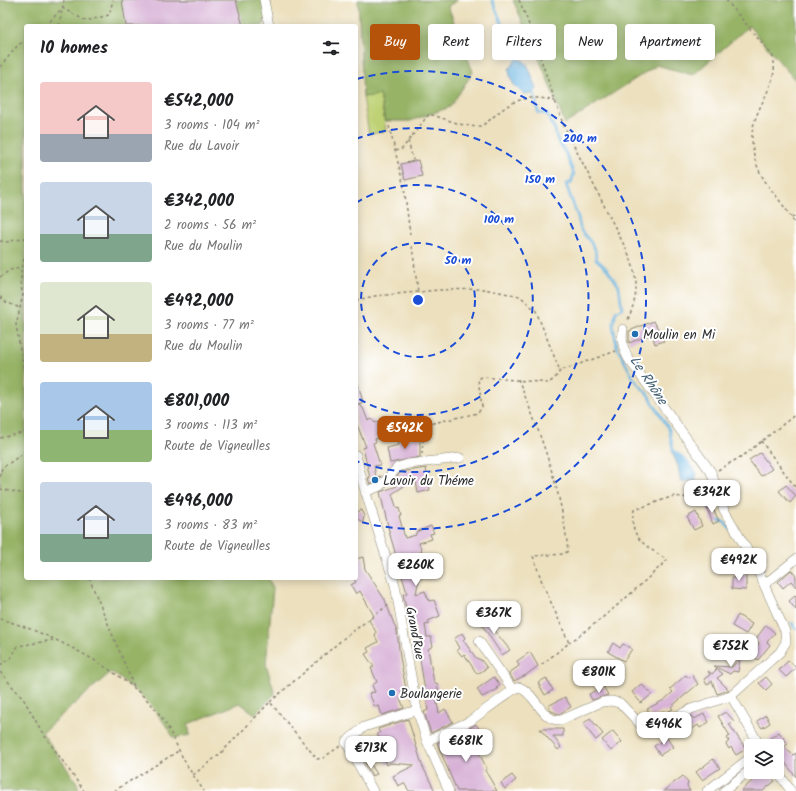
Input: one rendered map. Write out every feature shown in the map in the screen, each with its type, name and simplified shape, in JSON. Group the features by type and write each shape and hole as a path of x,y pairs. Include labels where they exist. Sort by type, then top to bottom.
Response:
{"street":[{"path":"264,0 269,24"},
{"path":"427,741 470,721 513,690 520,687 526,690 548,717 554,720 561,720 602,702 611,702 620,703 642,726 648,728 669,722 691,709 731,696 780,652 786,642 785,630 754,560 724,510 712,472 644,382 623,349 622,338 624,329"},
{"path":"365,492 380,486 398,467 423,462 460,458"},
{"name":"Grand'Rue","path":"358,463 365,492 395,585 396,600 404,631 416,710 427,741 449,791"},
{"path":"765,584 796,559"},
{"path":"479,641 513,690"},
{"path":"731,696 756,739"},
{"path":"373,791 346,742 364,727 416,710"},
{"path":"707,791 744,762"},
{"path":"724,791 744,775"},
{"path":"783,779 791,791"}],"path":[{"path":"59,24 64,0"},
{"path":"62,8 86,21 109,15 113,0"},
{"path":"519,0 563,124 630,257 635,272 638,287 635,302 624,329"},
{"path":"726,0 772,55 775,62 773,76 754,119 752,146 760,175 792,218 796,226"},
{"path":"48,24 62,8"},
{"path":"0,67 18,45 24,41"},
{"path":"395,151 402,149 429,114 476,126 485,123 500,111 523,99 538,96 555,101"},
{"path":"389,126 404,187 410,234"},
{"path":"408,141 413,160"},
{"path":"792,218 796,216"},
{"path":"0,241 6,242 24,238"},
{"path":"412,246 418,292"},
{"path":"24,259 21,268 20,286 23,295 16,325 24,371"},
{"path":"0,278 10,270 21,268"},
{"path":"0,272 4,275"},
{"path":"358,300 375,296 439,290 483,289 520,296 536,311 560,371"},
{"path":"0,297 6,302 20,308"},
{"path":"423,462 424,427 433,423 478,413 482,407 478,379 482,377 518,379 550,383 556,378 560,371 623,349"},
{"path":"518,379 549,459 564,521 568,551 564,554 533,556 542,582 569,643"},
{"path":"712,472 719,470 744,455 796,414"},
{"path":"0,438 24,432"},
{"path":"761,441 796,488"},
{"path":"0,477 1,469 24,451"},
{"path":"0,484 1,490 24,494"},
{"path":"541,665 594,625 613,607 633,592 667,560 640,542 635,536 632,517 634,510 674,496 689,498 717,485"},
{"path":"90,580 135,689"},
{"path":"193,775 220,754 270,702 344,638 383,607 396,600"},
{"path":"0,619 55,639 79,651 135,689 159,714 193,775 204,791"},
{"path":"0,665 11,658 18,646 32,642 55,639"},
{"path":"0,672 24,700 42,732 84,791"},
{"path":"270,702 317,759 323,758 346,742"},
{"path":"114,791 180,750"}],"green space":[{"path":"0,0 271,0 264,24 24,24 24,580 269,580 273,588 266,664 275,694 255,714 240,703 188,724 190,735 174,738 160,717 139,693 111,672 42,732 77,783 79,791 0,791"},
{"path":"358,0 458,0 448,6 455,24 428,24 428,60 468,60 473,72 450,107 410,121 385,121 380,95 363,97"},
{"path":"513,0 796,0 796,81 749,26 715,56 715,24 625,24 625,60 710,60 693,75 657,65 565,124 539,60 556,60 556,24 524,24"},
{"path":"380,94 386,131 369,134 363,97"}],"water":[{"path":"516,60 522,60 527,64 537,88 534,94 524,94 515,86 510,77 509,69"},
{"path":"673,450 682,456 697,473 695,480 681,482 678,466 672,452"}],"building":[{"path":"122,0 236,0 242,24 126,24"},
{"path":"418,160 422,176 405,180 401,164"},
{"path":"654,321 664,341 655,344 652,334 629,343 629,331"},
{"path":"358,384 363,402 358,404"},
{"path":"358,404 363,408 368,421 372,419 375,423 379,421 382,431 377,433 379,438 375,439 376,442 373,443 380,465 374,466 376,477 381,476 377,481 370,484 363,448 366,447 358,427"},
{"path":"420,437 420,457 390,463 387,448 399,445 398,441"},
{"path":"760,453 772,469 761,476 749,460"},
{"path":"426,468 430,490 418,493 416,482 407,484 392,494 397,509 399,508 401,516 399,516 405,538 416,535 416,532 431,526 434,533 430,534 432,539 419,543 422,552 417,553 423,577 419,578 416,594 425,591 429,601 434,600 440,616 428,621 430,624 425,625 427,637 431,637 433,646 428,649 434,683 437,683 439,693 435,694 439,713 445,709 453,722 431,733 424,712 428,710 414,621 409,622 403,594 407,593 390,535 380,492 397,486 394,480 401,472"},
{"path":"786,485 796,496 790,503 779,491"},
{"path":"711,504 719,521 713,524 706,506"},
{"path":"361,510 364,516 363,522 358,520 358,511"},
{"path":"696,512 702,526 694,530 687,517"},
{"path":"363,557 365,569 385,600 397,632 406,689 401,691 403,697 400,698 404,708 382,715 379,706 375,707 369,693 375,692 372,685 377,682 371,668 374,667 365,654 369,652 367,648 378,642 375,636 376,632 369,620 374,616 360,591 356,594 351,585 356,582 354,580 358,580 358,558"},
{"path":"791,570 796,576 796,587 791,581 783,588 778,582"},
{"path":"735,574 746,574 746,590 732,589 732,578 735,578"},
{"path":"796,595 796,610 789,601"},
{"path":"492,615 496,622 493,624 495,627 493,629 510,650 502,655 480,622"},
{"path":"738,615 752,624 746,634 732,626"},
{"path":"766,625 775,633 767,642 770,645 758,660 751,653 759,643 755,640"},
{"path":"462,633 465,638 463,640 476,658 481,660 487,668 477,674 464,654 462,656 457,650 459,648 454,639"},
{"path":"613,643 620,648 623,644 632,649 624,661 608,652"},
{"path":"530,652 538,666 526,675 514,681 509,673 519,666 517,661"},
{"path":"740,658 738,672 733,671 730,674 714,666 732,667"},
{"path":"789,660 796,668 786,677 779,670"},
{"path":"717,669 723,674 717,678 729,690 717,694 712,681 707,685 704,679 710,675 708,671 712,674"},
{"path":"686,675 689,678 692,675 698,684 671,707 673,709 665,713 664,711 652,717 647,709 664,700 673,692 670,689"},
{"path":"494,677 500,685 496,688 498,689 482,697 477,689"},
{"path":"766,677 772,684 766,690 759,683"},
{"path":"546,678 553,690 545,695 538,683"},
{"path":"641,684 652,694 641,703 632,692"},
{"path":"603,686 608,695 592,700 589,694"},
{"path":"565,697 571,707 559,714 551,711 548,706"},
{"path":"726,712 734,721 729,724 744,746 744,750 736,755 731,747 729,749 726,744 729,741 727,738 730,736 718,716"},
{"path":"704,714 709,722 700,728 698,725 688,732 681,721 691,716 694,719"},
{"path":"766,715 770,723 762,728 757,721"},
{"path":"590,718 603,734 596,740 583,724"},
{"path":"408,719 422,765 435,791 409,791 404,783 398,786 393,776 415,765 390,763 387,765 383,755 388,753 377,734 380,733 378,729"},
{"path":"476,724 480,730 477,732 480,739 474,743 487,769 485,770 497,791 457,791 437,743 459,733 462,742 474,734 470,728"},
{"path":"540,729 563,729 563,736 553,736 561,747 558,750"},
{"path":"613,731 622,742 611,751 602,740"},
{"path":"779,732 788,744 784,747 784,739 769,739"},
{"path":"667,738 673,747 660,755 654,746"},
{"path":"784,747 793,755 796,753 796,777 784,761"},
{"path":"713,759 720,768 702,780 696,772"},
{"path":"370,763 377,774 372,776 366,764"},
{"path":"512,775 516,780 505,789 501,783"},
{"path":"683,776 688,783 687,786 690,791 663,791"},
{"path":"754,779 773,779 775,781 763,791 741,791"}],"waterway":[{"name":"Le Rhône","path":"492,0 518,62"},
{"name":"Le Rhône","path":"533,91 538,111 539,113 547,114 574,174 571,183 566,184 581,231 595,249 596,259 607,269 619,286 622,308 616,311 613,326 617,347 634,379 651,398 669,429 673,450 689,463"},
{"name":"Le Rhône","path":"693,477 700,491"},
{"name":"Le Rhône","path":"701,493 708,507"},
{"name":"Le Rhône","path":"717,519 724,522 731,530"},
{"name":"Le Rhône","path":"792,623 796,629"}],"place":[{"name":"Moulin en Mi","path":"635,334"},
{"name":"Lavoir du Théme","path":"375,480"},
{"name":"Boulangerie","path":"392,693"}]}
